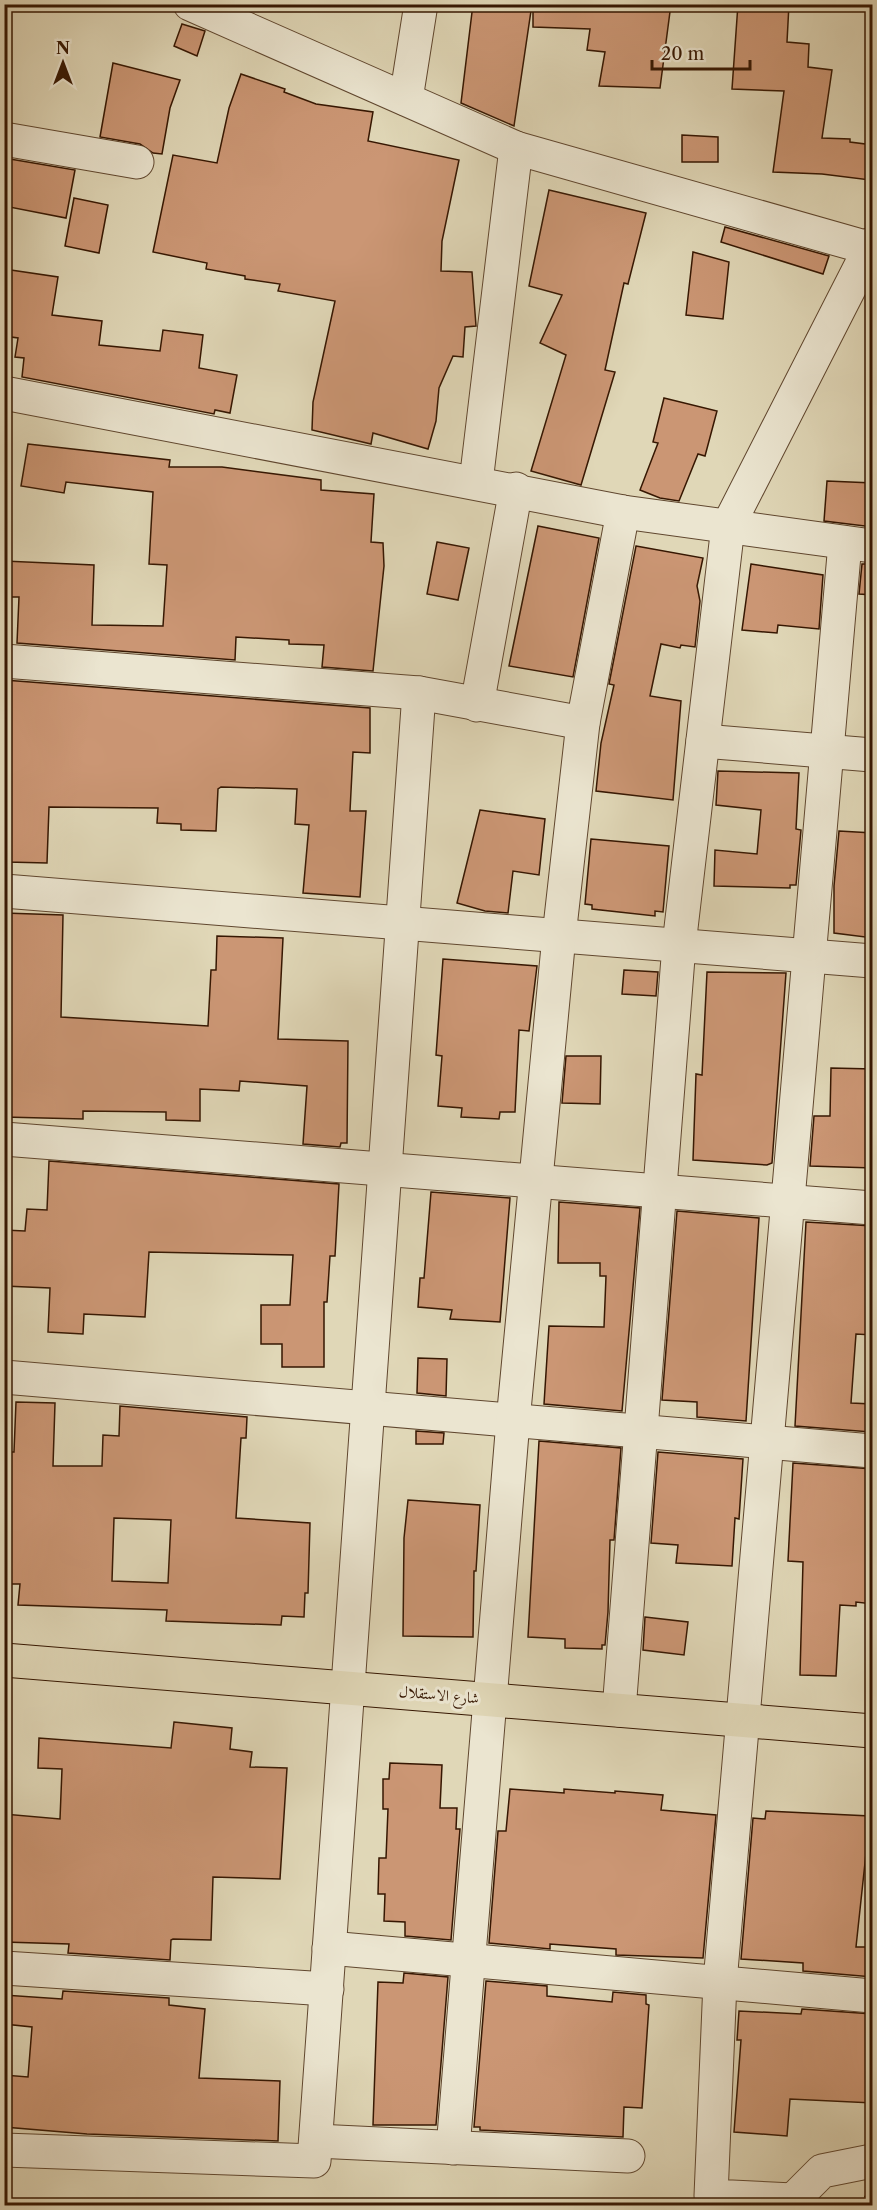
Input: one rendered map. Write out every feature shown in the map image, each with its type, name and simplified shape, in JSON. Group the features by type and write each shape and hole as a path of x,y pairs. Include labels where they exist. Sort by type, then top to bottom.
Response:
{"highway":[{"name":"شارع الاستقلال","path":"4,1660 873,1731"}],"street":[{"path":"190,4 516,148 872,247 728,526 679,945 619,1710"},
{"path":"406,99 421,4"},
{"path":"4,139 137,162"},
{"path":"476,482 516,148"},
{"path":"4,393 516,489 624,512 859,544 826,752 720,1982 711,2196 793,2200 822,2171 873,2161"},
{"path":"477,705 516,489"},
{"path":"453,2148 513,1420 534,1180 559,936 583,723 624,512"},
{"path":"4,661 419,693 583,723"},
{"path":"4,2150 314,2161 419,693"},
{"path":"703,741 873,755"},
{"path":"4,891 873,961"},
{"path":"4,1139 873,1208"},
{"path":"4,1377 873,1451"},
{"path":"329,1948 873,1996"},
{"path":"4,1968 327,1989"},
{"path":"316,2141 628,2156"}],"building":[{"path":"473,4 532,4 514,126 461,103"},
{"path":"533,4 671,4 660,88 599,86 605,52 587,50 590,29 533,27"},
{"path":"738,4 789,4 787,42 809,44 808,67 832,70 822,138 850,139 850,142 873,145 870,180 822,174 773,172 784,91 732,89"},
{"path":"182,24 205,31 197,56 174,46"},
{"path":"113,63 180,80 170,108 162,154 153,153 140,144 100,137"},
{"path":"241,74 285,89 284,92 316,104 373,112 368,141 459,160 442,241 441,271 472,272 476,326 465,327 463,357 453,356 439,388 436,421 428,449 373,433 371,444 312,430 313,402 335,301 278,291 280,284 245,279 245,276 206,269 207,263 153,252 173,155 217,163 229,108"},
{"path":"682,135 718,137 718,162 682,162"},
{"path":"4,158 75,170 66,218 4,206"},
{"path":"549,190 646,213 628,284 624,283 605,370 615,372 581,485 531,471 566,355 540,343 562,295 529,286"},
{"path":"74,198 108,205 99,253 65,246"},
{"path":"725,227 829,256 823,274 721,242"},
{"path":"693,252 729,262 723,319 686,315"},
{"path":"4,269 58,277 52,315 102,321 99,345 160,351 163,330 203,335 199,368 237,375 230,413 215,410 214,414 22,377 24,358 15,357 18,338 4,336"},
{"path":"664,398 717,411 705,456 698,454 679,501 660,498 640,490 658,443 653,442"},
{"path":"28,444 170,460 169,467 222,467 321,480 321,490 374,494 371,542 383,543 384,566 373,671 322,667 324,645 289,644 289,640 236,637 235,660 17,643 19,597 4,597 4,561 94,565 92,625 163,626 167,565 149,564 153,492 66,482 64,493 21,486"},
{"path":"827,481 873,483 873,527 824,521"},
{"path":"538,526 599,538 573,677 509,666"},
{"path":"437,542 469,548 458,600 427,594"},
{"path":"636,546 703,558 697,586 700,601 695,647 681,645 680,648 661,644 650,696 681,701 673,800 596,791 601,743 614,685 609,684"},
{"path":"751,564 823,575 819,629 778,625 777,633 742,630"},
{"path":"862,564 873,564 873,595 859,594"},
{"path":"4,680 370,708 370,753 353,752 350,811 366,811 360,897 303,893 309,825 295,824 297,789 221,787 218,789 216,831 181,830 181,824 157,823 158,808 49,807 47,863 7,862 10,759 4,758"},
{"path":"718,771 799,773 796,829 801,830 796,885 790,885 790,888 714,886 715,850 757,854 761,810 716,805"},
{"path":"480,810 545,819 539,875 513,871 508,913 485,911 457,903"},
{"path":"839,831 873,833 873,938 834,933 834,886"},
{"path":"591,839 669,846 663,912 655,911 655,916 592,909 592,905 585,904"},
{"path":"4,913 63,915 61,1017 208,1026 211,970 216,970 217,936 283,938 278,1039 348,1041 347,1143 341,1143 340,1147 303,1144 307,1086 240,1081 239,1091 200,1089 200,1121 166,1120 166,1112 83,1111 83,1119 4,1117"},
{"path":"443,959 537,966 529,1031 519,1030 515,1112 500,1112 499,1119 461,1117 462,1108 438,1106 442,1056 436,1055"},
{"path":"624,970 658,972 656,996 622,994"},
{"path":"707,972 786,973 772,1163 767,1165 693,1160 696,1074 702,1075"},
{"path":"566,1056 601,1056 600,1104 562,1103"},
{"path":"831,1068 873,1069 873,1168 810,1166 814,1116 830,1116"},
{"path":"49,1161 339,1184 335,1256 330,1256 327,1302 324,1302 324,1367 282,1367 282,1344 261,1344 261,1305 290,1305 293,1255 149,1252 145,1317 84,1314 83,1334 48,1332 50,1288 4,1286 4,1230 25,1231 27,1209 47,1210"},
{"path":"431,1192 510,1198 500,1322 450,1319 452,1310 418,1307 420,1278 424,1278"},
{"path":"559,1202 640,1208 622,1411 544,1404 549,1326 604,1327 606,1276 600,1276 600,1263 558,1263"},
{"path":"677,1211 759,1218 746,1421 697,1417 697,1402 662,1400"},
{"path":"806,1222 873,1226 873,1335 856,1334 851,1403 872,1404 871,1432 795,1426"},
{"path":"418,1358 447,1359 446,1396 417,1393"},
{"path":"16,1402 55,1403 53,1466 102,1466 103,1435 119,1436 120,1406 247,1417 246,1438 241,1438 236,1518 310,1523 308,1593 305,1593 304,1617 282,1616 281,1625 166,1621 167,1610 18,1605 20,1584 4,1584 4,1452 14,1452","holes":["114,1518 171,1520 168,1583 112,1581"]},
{"path":"416,1431 444,1433 443,1444 416,1444"},
{"path":"539,1441 621,1448 614,1540 610,1540 605,1645 602,1645 602,1649 565,1648 565,1639 528,1637"},
{"path":"658,1452 743,1459 739,1519 735,1518 732,1566 676,1563 678,1545 651,1543"},
{"path":"793,1463 873,1469 873,1604 856,1602 856,1606 840,1605 836,1676 800,1675 803,1562 788,1561"},
{"path":"408,1500 480,1505 476,1571 474,1571 473,1637 403,1636 404,1538"},
{"path":"645,1617 688,1622 684,1655 643,1650"},
{"path":"174,1722 232,1728 230,1749 252,1752 250,1767 287,1768 280,1879 213,1877 211,1940 173,1939 171,1940 170,1960 68,1953 69,1944 4,1942 4,1814 60,1819 62,1769 38,1768 39,1738 171,1748"},
{"path":"390,1763 442,1765 440,1808 457,1808 456,1829 460,1829 451,1940 405,1936 405,1922 384,1921 385,1894 378,1894 379,1858 386,1858 388,1809 383,1809 383,1779 389,1779"},
{"path":"510,1789 564,1793 564,1789 615,1793 615,1791 663,1795 661,1810 716,1815 703,1958 616,1955 616,1949 550,1944 550,1949 489,1943 498,1831 506,1831"},
{"path":"766,1811 870,1816 856,1947 873,1947 873,1977 803,1971 803,1963 741,1959 753,1818 765,1819"},
{"path":"404,1973 448,1977 436,2125 373,2125 378,1982 403,1983"},
{"path":"486,1981 547,1986 547,1996 612,2002 613,1992 646,1995 646,2004 649,2005 642,2108 624,2107 623,2137 480,2130 480,2127 474,2127"},
{"path":"63,1991 169,1998 169,2005 205,2009 199,2078 280,2081 278,2141 87,2134 4,2127 4,2075 28,2077 32,2027 4,2024 4,1995 62,1999"},
{"path":"802,2009 873,2014 873,2103 790,2099 787,2136 734,2132 741,2040 737,2040 739,2011 801,2014"}]}
